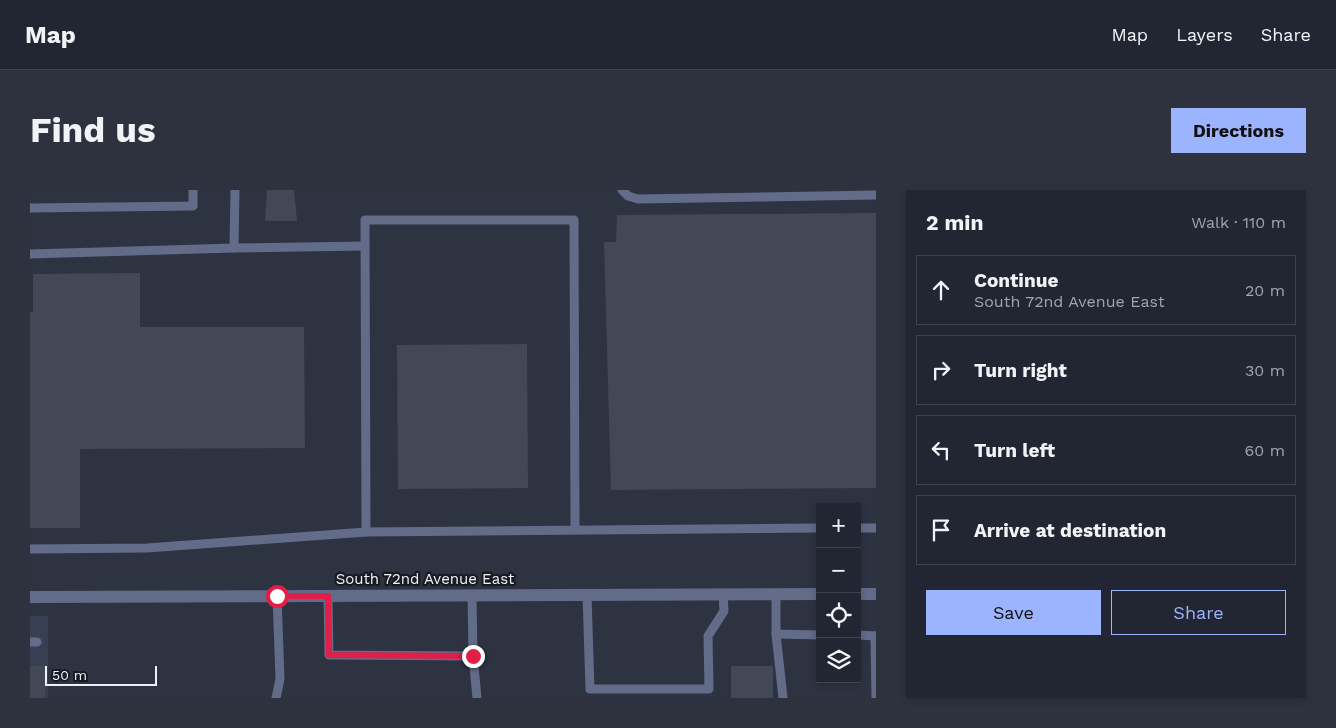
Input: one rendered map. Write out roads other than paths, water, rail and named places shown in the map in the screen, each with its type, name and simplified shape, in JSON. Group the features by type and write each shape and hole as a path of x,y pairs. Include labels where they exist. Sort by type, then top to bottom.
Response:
{"street":[{"name":"South 72nd Avenue East","path":"30,597 816,594"},
{"path":"861,594 876,594"}],"lane":[{"path":"30,208 193,206 193,190"},
{"path":"234,190 234,248"},
{"path":"622,190 628,196 638,199 876,195"},
{"path":"366,532 365,220 574,220 575,530"},
{"path":"30,254 365,246"},
{"path":"30,548 146,548 366,532 816,528"},
{"path":"861,528 876,528"},
{"path":"587,595 590,689 710,689 708,636 724,611 724,594"},
{"path":"776,594 776,634 783,698"},
{"path":"472,595 473,656 477,698"},
{"path":"276,698 280,680 277,596"},
{"path":"328,596 329,655 473,656"},
{"path":"776,634 816,635"},
{"path":"861,635 876,636 876,698"}]}
